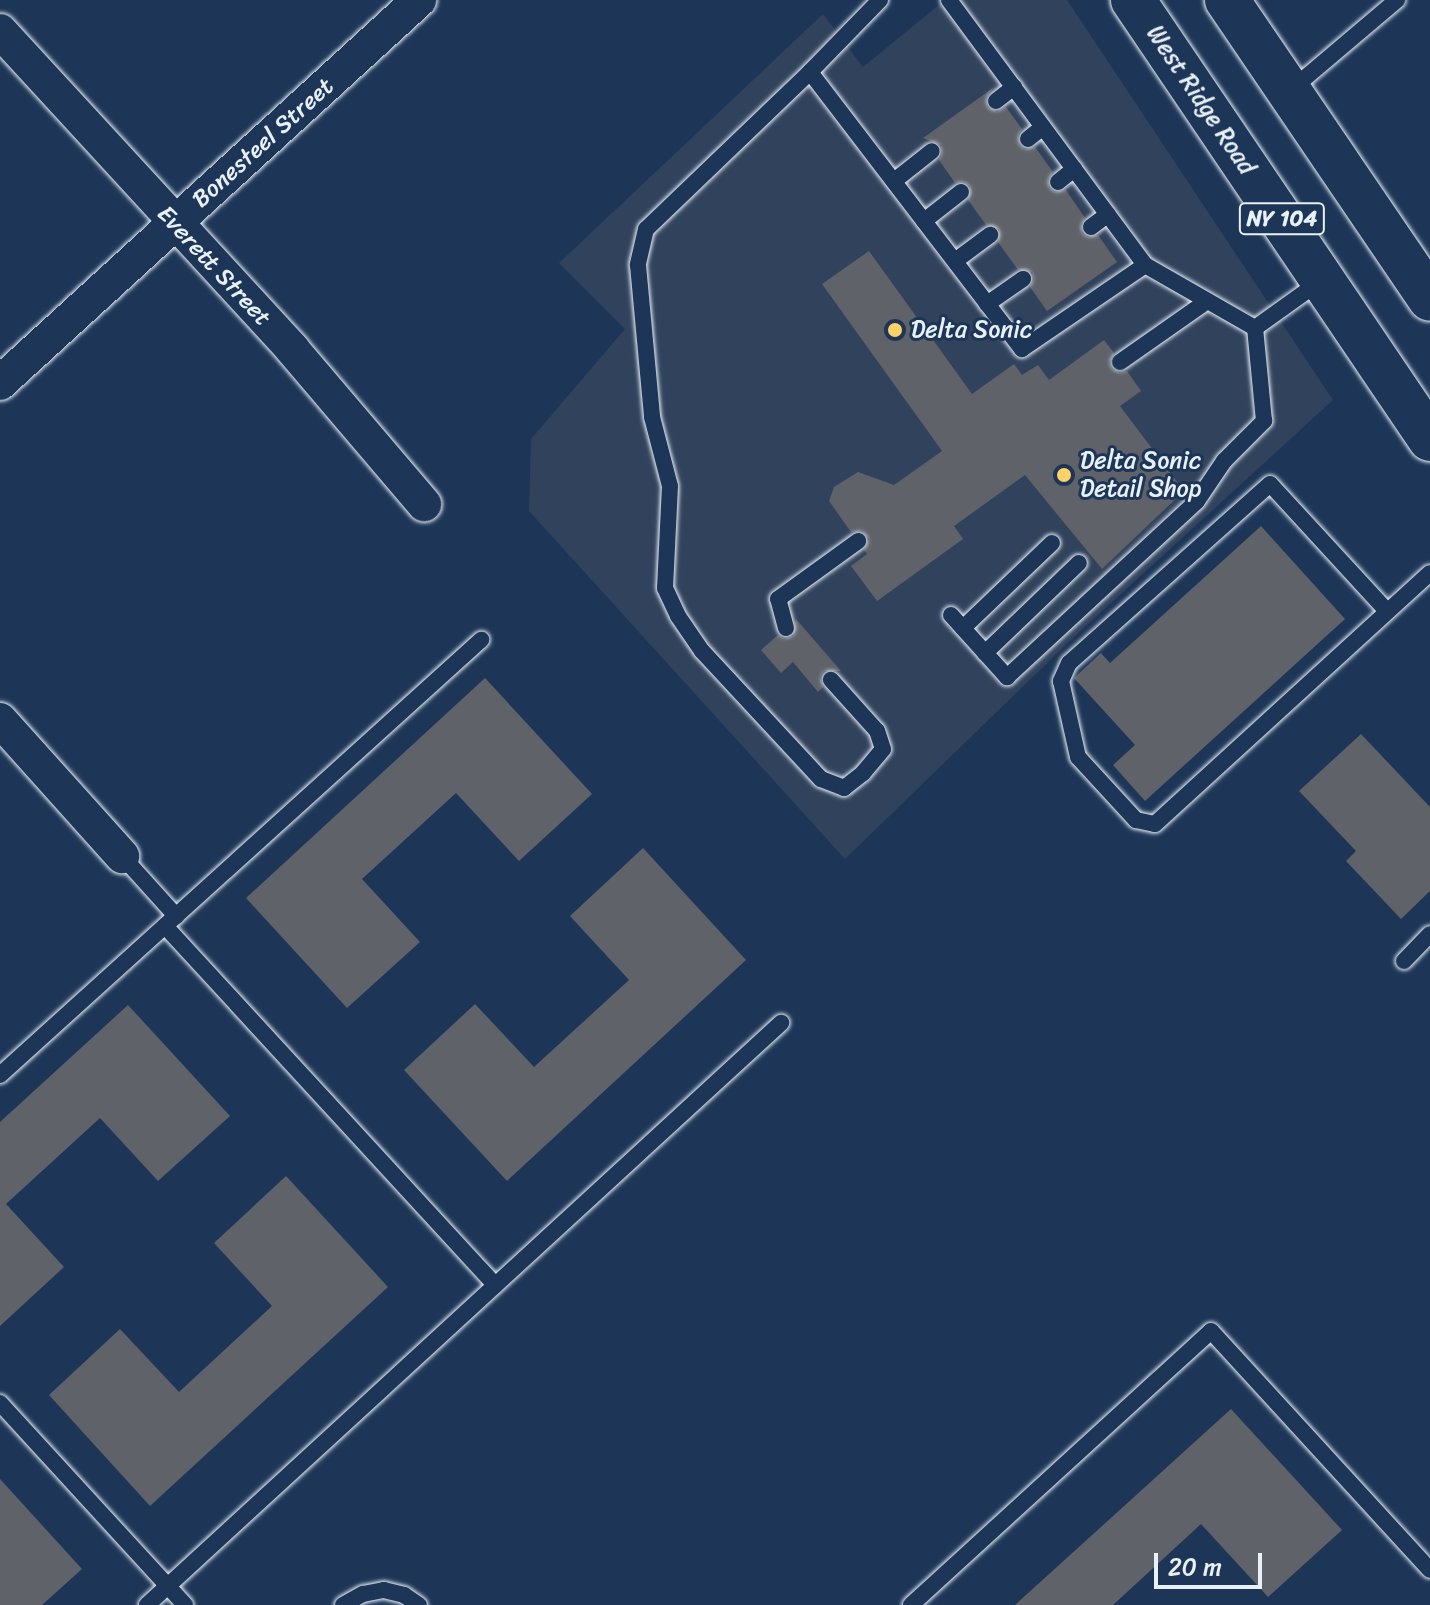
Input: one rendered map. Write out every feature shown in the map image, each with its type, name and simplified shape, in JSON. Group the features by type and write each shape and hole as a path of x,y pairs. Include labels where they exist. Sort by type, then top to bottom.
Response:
{"highway":[{"name":"West Ridge Road","path":"1133,0 1430,439"},
{"name":"NY 104","path":"1227,0 1430,299"}],"street":[{"name":"Bonesteel Street","path":"0,383 419,0"},
{"name":"Everett Street","path":"0,31 328,390 424,504"},
{"path":"0,720 122,856"}],"lane":[{"path":"831,680 877,731 883,749 863,773 844,788 821,779 702,651 678,616 665,588 670,486 652,417 638,265 646,229 810,72 880,0"},
{"path":"949,0 1145,265 1255,328"},
{"path":"1289,91 1397,0"},
{"path":"810,72 1022,349 1145,265"},
{"path":"996,101 1014,87"},
{"path":"1028,139 1043,127"},
{"path":"894,181 932,151"},
{"path":"1058,182 1074,169"},
{"path":"924,221 961,192"},
{"path":"1091,227 1108,214"},
{"path":"955,261 990,235"},
{"path":"987,304 1023,279"},
{"path":"1255,328 1323,280"},
{"path":"1120,362 1207,301"},
{"path":"1052,543 957,622 1007,677 1197,501 1224,461 1264,421 1255,328"},
{"path":"1386,610 1270,484 1069,663 1061,681 1078,757 1136,820 1155,824 1430,573"},
{"path":"786,628 778,599 858,541"},
{"path":"985,653 1079,563"},
{"path":"0,1075 481,640"},
{"path":"122,856 170,921 495,1285"},
{"path":"1404,961 1430,934"},
{"path":"147,1605 781,1023"},
{"path":"911,1605 1211,1331 1430,1570"},
{"path":"0,1403 185,1605"},
{"path":"343,1605 363,1594 384,1590 404,1595 419,1605"}],"shaded area":[{"name":"Delta Sonic","path":"945,0 1067,0 1333,400 1073,638 845,859 529,511 531,439 625,329 559,263 823,14 863,67"}],"building":[{"path":"993,88 986,98 987,107 997,112 1006,107 1022,129 1018,136 1019,145 1025,149 1035,147 1053,172 1048,179 1049,188 1055,192 1066,190 1085,218 1081,224 1082,233 1088,237 1098,235 1117,262 1047,311 1030,287 1034,279 1032,272 1018,270 998,242 999,229 986,225 968,200 970,186 964,182 955,183 939,160 941,145 923,138"},
{"path":"869,251 972,394 1014,364 1022,375 1038,365 1049,380 1104,340 1114,353 1109,362 1112,369 1120,373 1127,371 1141,391 1120,406 1184,491 1102,569 1025,475 954,526 963,539 877,601 851,566 867,554 864,550 869,539 862,531 851,532 829,501 834,487 858,472 894,485 942,451 822,284"},
{"path":"1261,526 1345,619 1145,801 1113,765 1135,745 1074,678 1101,653 1110,663"},
{"path":"796,619 841,671 824,671 820,677 823,687 818,692 793,662 781,673 761,650 778,635 784,639 793,636"},
{"path":"485,678 592,794 519,861 456,793 362,879 420,942 347,1008 246,898"},
{"path":"1361,734 1430,807 1430,891 1401,919 1346,861 1356,851 1299,791"},
{"path":"643,848 746,960 507,1181 404,1070 475,1004 534,1067 629,980 570,916"},
{"path":"128,1005 230,1116 158,1181 100,1118 6,1204 64,1267 0,1326 0,1122"},
{"path":"286,1176 388,1287 150,1506 49,1395 120,1329 179,1392 272,1306 214,1243"},
{"path":"1231,1409 1342,1530 1268,1597 1201,1524 1113,1605 1015,1605"},
{"path":"0,1479 82,1569 42,1605 0,1605"}],"place":[{"name":"Delta Sonic","path":"895,330"},
{"name":"Delta Sonic Detail Shop","path":"1064,475"}]}
